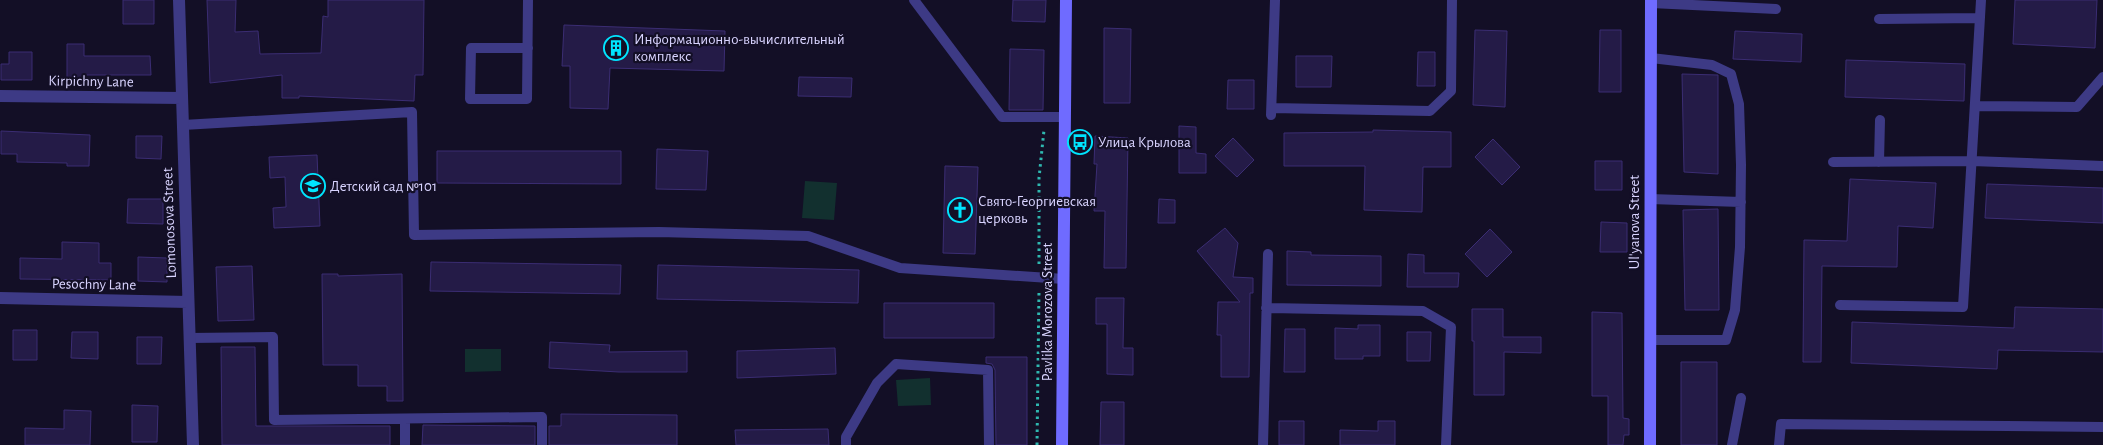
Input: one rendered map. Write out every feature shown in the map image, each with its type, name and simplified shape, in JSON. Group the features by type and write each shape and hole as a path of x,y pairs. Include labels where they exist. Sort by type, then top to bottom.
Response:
{"main road":[{"name":"Pavlika Morozova Street","path":"1062,445 1066,0"},
{"name":"Ul'yanova Street","path":"1650,445 1651,2"}],"street":[{"name":"Lomonosova Street","path":"179,0 192,445"},
{"name":"Kirpichny Lane","path":"0,96 182,98"},
{"name":"Pesochny Lane","path":"0,298 188,302"}],"lane":[{"path":"528,0 528,48 526,99 470,99 471,48 528,48"},
{"path":"914,0 1002,117 1065,117"},
{"path":"1275,0 1271,111 1430,112 1451,91 1452,0"},
{"path":"1840,305 1963,307 1981,0"},
{"path":"1651,2 1776,9"},
{"path":"1879,19 1980,18"},
{"path":"1650,340 1726,340 1735,310 1740,247 1739,104 1731,74 1712,65 1651,58"},
{"path":"1975,106 2077,107 2103,77"},
{"path":"183,125 412,112 414,235 659,232 808,236 900,268 1064,279"},
{"path":"1879,162 1880,120"},
{"path":"1834,162 1972,162 2103,166"},
{"path":"1650,199 1740,202"},
{"path":"1263,445 1268,254"},
{"path":"1266,308 1423,311 1451,327 1446,445"},
{"path":"189,338 273,337 274,420 542,417 542,445"},
{"path":"846,445 846,436 877,383 896,364 988,370 988,445"},
{"path":"1732,445 1741,398"},
{"path":"404,445 405,419"},
{"path":"1779,445 1781,424 2103,428"}],"green space":[{"path":"805,181 837,183 834,220 802,218"},
{"path":"465,349 501,349 501,371 465,372"},
{"path":"930,378 931,405 898,406 896,380"}],"building":[{"path":"123,0 154,0 154,24 123,24"},
{"path":"207,0 236,0 235,32 258,31 260,54 321,53 323,16 328,17 328,0 424,0 423,75 415,75 414,101 299,96 299,98 282,98 282,75 210,83"},
{"path":"1013,0 1046,0 1045,22 1012,21"},
{"path":"2015,0 2097,0 2095,48 2013,44"},
{"path":"564,25 725,31 724,71 610,68 608,109 570,108 570,66 562,66"},
{"path":"1104,28 1131,29 1130,103 1104,103"},
{"path":"1475,30 1507,31 1505,107 1473,105"},
{"path":"1600,30 1621,30 1621,92 1599,92"},
{"path":"1735,31 1802,34 1801,62 1733,59"},
{"path":"67,44 84,44 84,56 150,56 151,75 84,75 84,82 67,82"},
{"path":"1010,49 1044,50 1043,110 1009,110"},
{"path":"9,52 32,52 32,80 1,80 1,64 9,64"},
{"path":"1418,52 1435,52 1435,86 1417,86"},
{"path":"1296,56 1332,56 1331,87 1296,87"},
{"path":"1846,60 1965,64 1964,101 1845,97"},
{"path":"1682,74 1718,75 1718,174 1684,172"},
{"path":"799,77 852,78 851,97 798,96"},
{"path":"1228,80 1254,80 1254,109 1227,109"},
{"path":"1179,126 1196,127 1196,153 1206,154 1206,173 1179,173"},
{"path":"1373,130 1451,132 1451,167 1423,167 1422,212 1364,210 1365,166 1284,166 1284,133 1373,132"},
{"path":"1,131 90,135 89,166 67,166 67,163 17,162 17,154 1,154"},
{"path":"136,136 162,136 161,159 136,158"},
{"path":"1095,136 1128,138 1126,268 1104,268 1105,211 1094,211 1097,164 1094,164"},
{"path":"1233,138 1254,160 1237,177 1215,156"},
{"path":"1493,139 1520,167 1502,185 1475,157"},
{"path":"657,149 708,151 706,190 656,189"},
{"path":"437,151 621,151 621,184 437,183"},
{"path":"317,155 320,226 274,228 273,208 286,207 285,177 270,178 269,157"},
{"path":"1595,161 1622,161 1622,190 1595,190"},
{"name":"Свято-Георгиевская церковь","path":"945,166 978,167 975,254 943,253"},
{"path":"1850,179 1936,183 1933,228 1898,226 1897,267 1822,266 1821,362 1803,362 1804,240 1847,241"},
{"path":"1987,184 2103,188 2103,223 1985,218"},
{"path":"128,199 163,199 163,224 127,223"},
{"path":"1159,199 1175,200 1175,223 1158,223"},
{"path":"1718,209 1719,310 1685,310 1683,210"},
{"path":"1601,222 1627,223 1627,252 1600,252"},
{"path":"1225,228 1238,243 1233,277 1253,278 1253,293 1250,293 1249,377 1221,377 1221,335 1217,335 1218,302 1240,302 1197,251"},
{"path":"1490,229 1512,252 1487,277 1465,254"},
{"path":"62,242 99,243 99,263 111,263 111,280 20,279 20,258 62,259"},
{"path":"1287,251 1311,252 1311,255 1381,256 1381,286 1287,285"},
{"path":"1408,254 1424,255 1424,273 1459,273 1458,287 1407,287"},
{"path":"138,257 167,258 167,282 138,281"},
{"path":"431,262 621,265 620,294 430,291"},
{"path":"658,265 859,270 858,303 657,299"},
{"path":"252,266 254,320 218,321 216,267"},
{"path":"322,274 338,274 338,276 402,274 403,401 387,401 387,386 358,386 358,365 323,365"},
{"path":"1096,298 1124,298 1123,348 1133,348 1133,375 1107,374 1107,324 1096,324"},
{"path":"884,303 994,303 994,338 884,338"},
{"path":"2015,307 2103,309 2103,352 1998,350 1997,369 1851,363 1852,322 2014,328"},
{"path":"1472,309 1503,309 1503,337 1541,337 1541,353 1504,352 1504,395 1474,395"},
{"path":"1592,312 1622,313 1623,418 1629,419 1629,435 1624,435 1623,445 1608,445 1608,396 1592,396"},
{"path":"1358,325 1380,325 1380,356 1363,356 1363,359 1335,359 1335,328 1358,329"},
{"path":"1285,329 1305,329 1305,372 1284,372"},
{"path":"13,330 37,330 37,360 13,360"},
{"path":"72,332 98,332 98,359 71,358"},
{"path":"1407,332 1431,332 1430,361 1407,361"},
{"path":"137,337 162,337 161,364 137,364"},
{"path":"550,342 610,345 609,352 687,351 687,372 619,372 549,368"},
{"path":"221,347 255,347 256,426 390,426 390,445 222,445"},
{"path":"835,348 836,374 737,378 737,351"},
{"path":"986,357 1027,357 1027,445 996,445 995,370 992,364 986,363"},
{"path":"1681,362 1717,362 1717,445 1681,445"},
{"path":"1101,402 1124,402 1124,445 1100,445"},
{"path":"132,405 158,406 157,442 132,442"},
{"path":"64,410 91,411 90,445 25,445 25,428 64,429"},
{"path":"561,414 677,415 677,445 549,445 549,426 561,426"},
{"path":"1279,421 1304,421 1304,445 1279,445"},
{"path":"1378,421 1395,421 1395,445 1340,445 1340,430 1378,431"},
{"path":"423,425 535,426 535,445 422,445"},
{"path":"828,429 829,445 736,445 735,430"}],"place":[{"name":"Информационно-вычислительный комплекс","path":"616,48"},
{"name":"Улица Крылова","path":"1080,142"},
{"name":"Детский сад №101","path":"313,186"},
{"name":"Свято-Георгиевская церковь","path":"960,210"}]}
